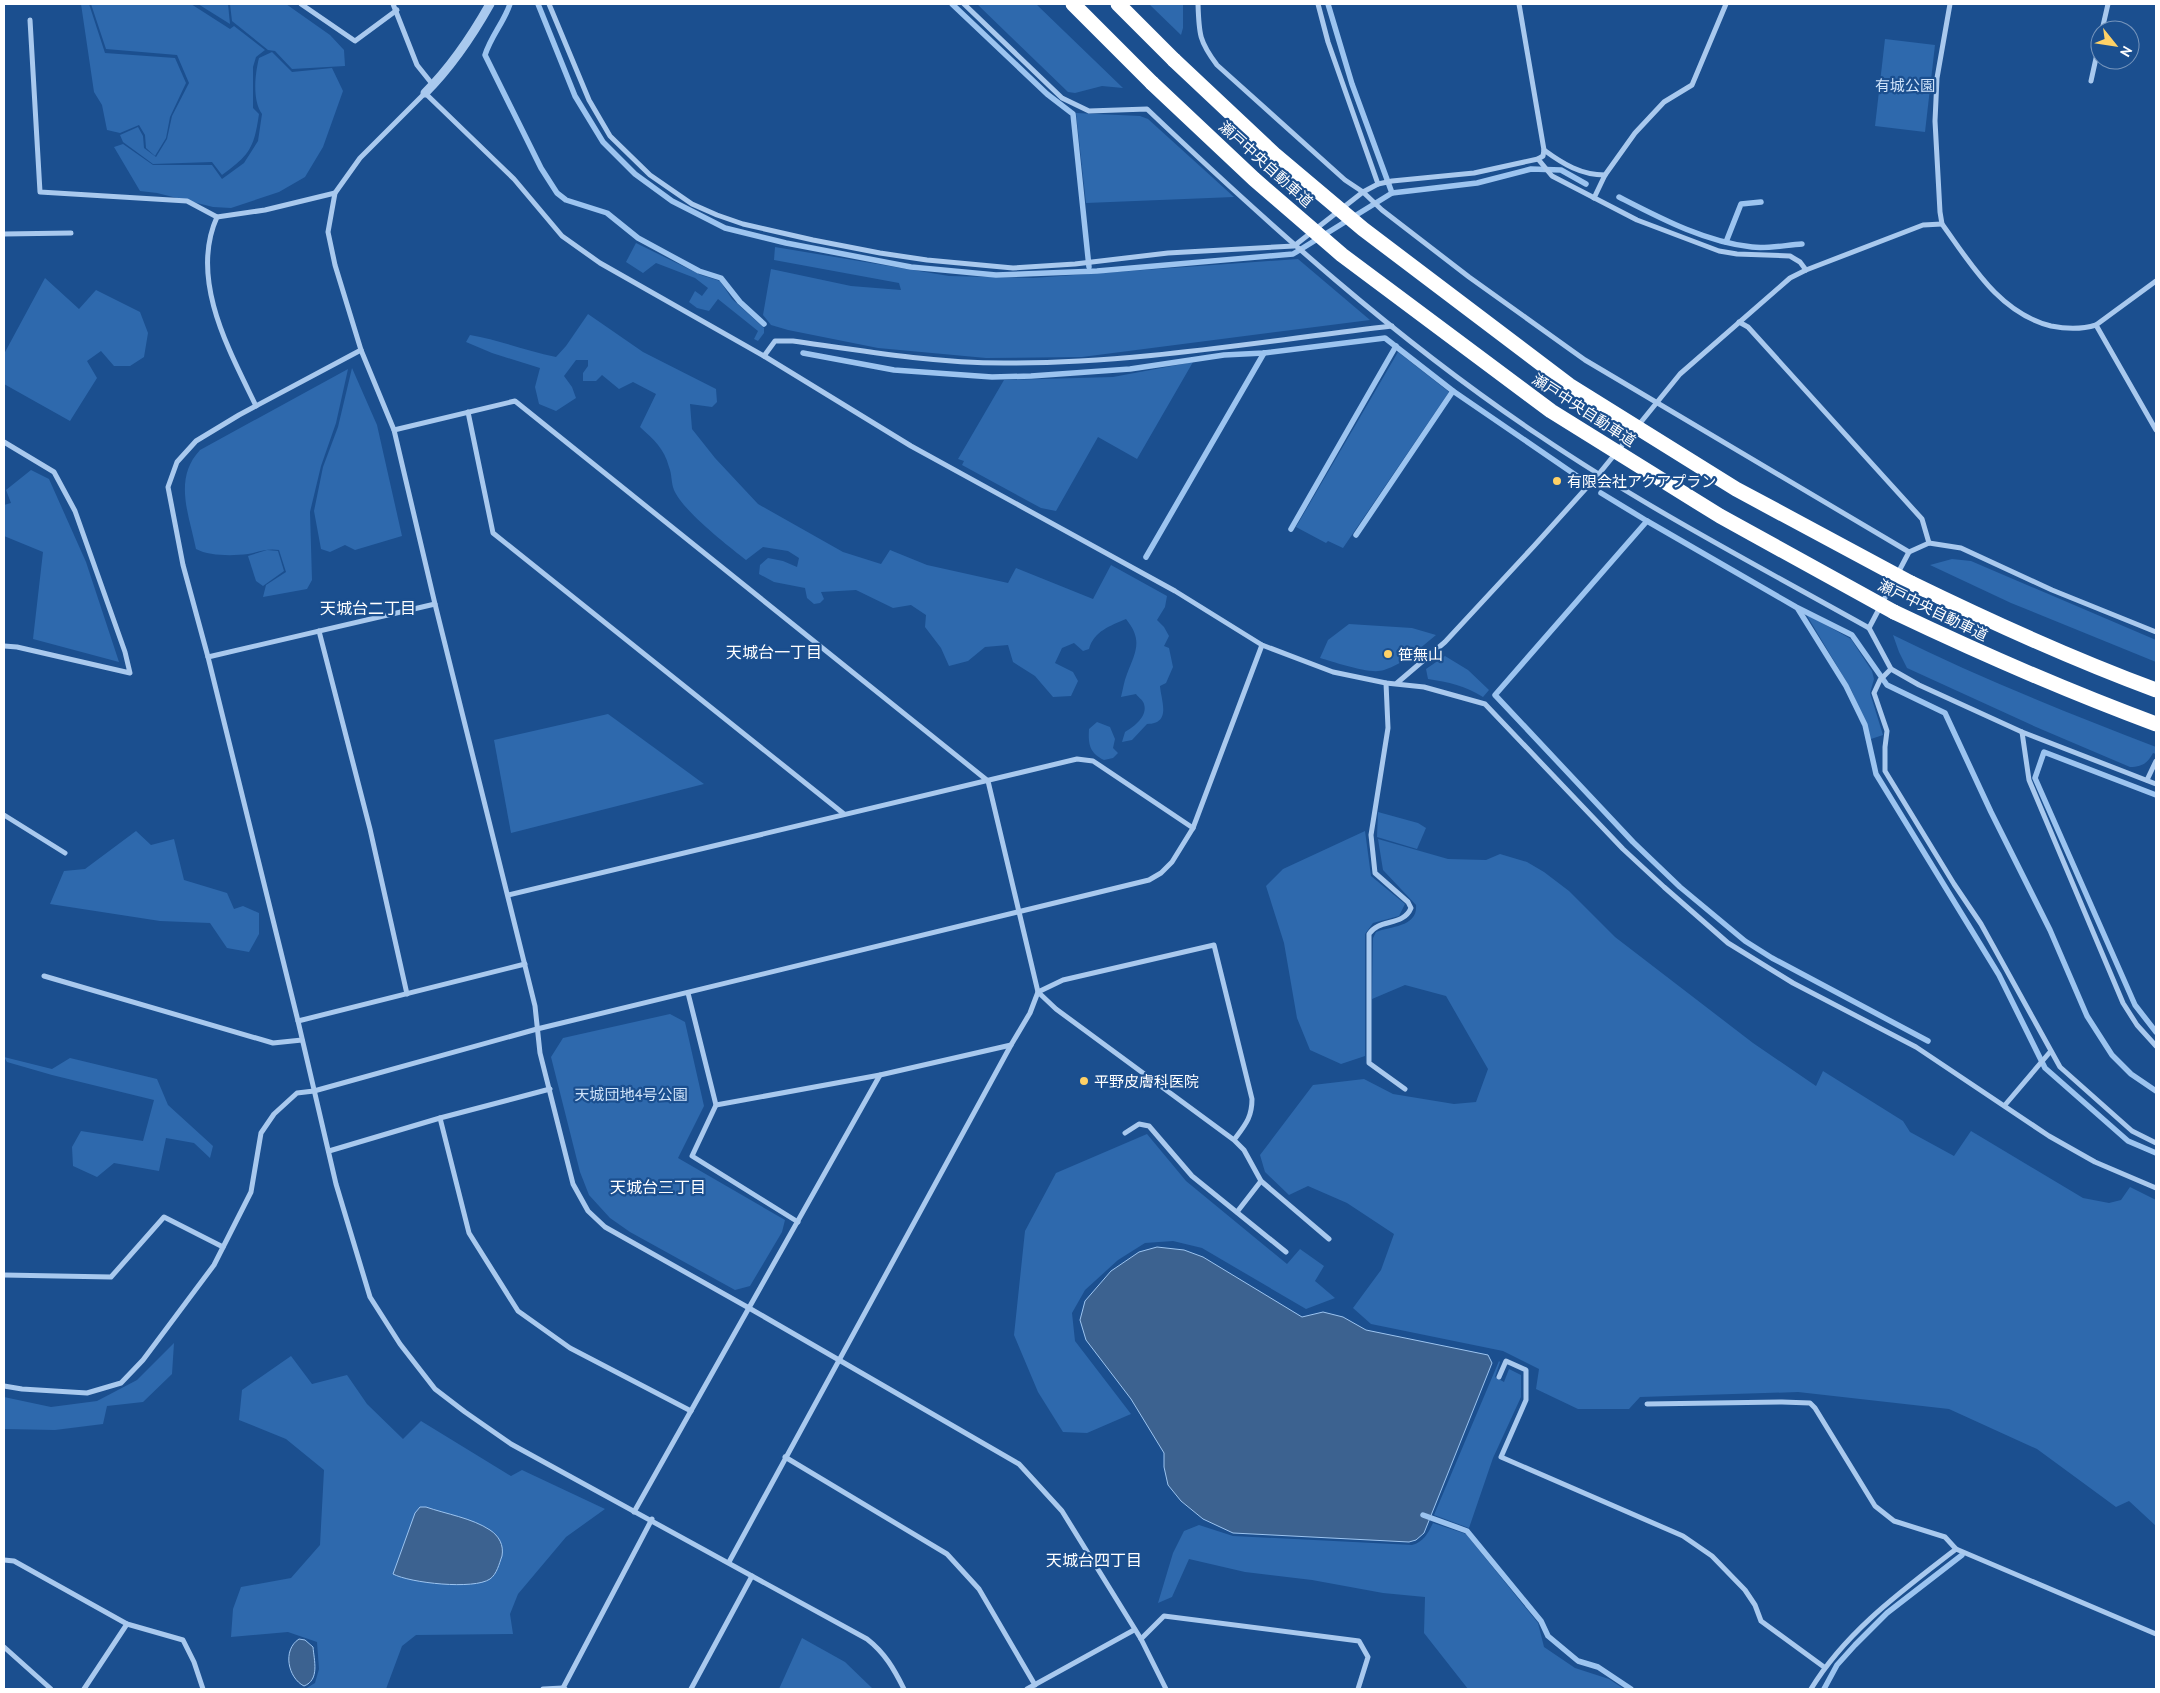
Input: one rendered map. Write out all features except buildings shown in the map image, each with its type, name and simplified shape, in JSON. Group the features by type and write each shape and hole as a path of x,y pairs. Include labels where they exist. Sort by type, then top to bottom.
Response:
{"highway":[{"name":"瀬戸中央自動車道","path":"1073,4 1254,179 1342,256 1551,411 1720,516 1894,612 1967,647 2084,697 2156,724"},
{"name":"瀬戸中央自動車道","path":"1118,4 1174,60 1274,154 1363,229 1569,385 1736,489 1911,583 1984,619 2098,668 2156,690"}],"street":[{"path":"301,4 355,41 397,10"},
{"path":"394,4 417,66 433,85"},
{"path":"490,4 476,30 433,85 360,158 334,193 328,232 335,265 361,350 394,430 435,604 535,1006 540,1053 573,1184 588,1211 605,1227 1019,1464 1062,1511 1141,1639 1166,1689"},
{"path":"549,4 589,100 610,136 650,175 692,204 743,224 880,253 953,263 1013,268 1168,253 1295,247 1363,192 1380,183 1474,173 1538,159 1543,156 1544,150 1519,4"},
{"path":"964,4 1062,98 1089,110 1147,109 1302,253 1484,397 1598,474 1707,538 1869,628 1891,669 1918,685 2022,732 2156,784"},
{"path":"1198,4 1199,35 1204,48 1218,65 1345,180 1363,192 1382,210 1469,277 1585,360 1909,552"},
{"path":"1318,4 1328,42 1380,183"},
{"path":"1594,198 1605,175 1635,133 1664,102 1692,85 1726,4"},
{"path":"1950,4 1937,78 1935,121 1942,224 1986,284 2012,308 2038,323 2066,329 2086,328 2096,325 2156,281"},
{"path":"2104,20 2108,4"},
{"path":"30,20 40,192 187,201 217,217 265,210 334,193"},
{"path":"2091,81 2093,70"},
{"path":"424,93 514,180 562,236 600,263 764,356 911,446 1175,591 1262,646 1333,672 1386,683 1424,687 1485,704 1623,848 1728,943 1792,983 1916,1047 2049,1136 2095,1162 2156,1188"},
{"path":"1544,150 1560,162 1576,170 1593,175 1605,175"},
{"path":"1538,159 1552,176 1636,220 1719,250 1737,254 1790,256 1800,262 1806,270"},
{"path":"217,217 210,232 208,258 212,301 233,359 256,406"},
{"path":"1397,684 1445,642 1598,474 1658,404 1680,374 1790,278 1806,270 1923,225 1942,224"},
{"path":"4,234 71,233"},
{"path":"1739,322 1748,327 1922,518 1929,543"},
{"path":"2096,325 2156,430"},
{"path":"764,356 775,340 940,360 1063,363 1148,355 1392,326"},
{"path":"361,350 196,440 177,462 168,487 183,565 208,657 298,1021 336,1184 370,1297 400,1344 435,1389 464,1412 511,1444 634,1512 652,1519 867,1639 890,1662 904,1689"},
{"path":"394,430 515,401 988,781 1038,992 1030,1013 728,1562"},
{"path":"468,412 493,533 844,814"},
{"path":"4,442 54,472 63,488 75,511 125,652 130,673 17,647 4,646"},
{"path":"1869,628 1909,552 1929,543 1960,548 2052,590 2156,632"},
{"path":"208,657 435,604"},
{"path":"319,631 370,829 408,994"},
{"path":"4,1386 87,1393 121,1383 143,1360 214,1265 251,1192 261,1132 274,1114 297,1093 537,1029 1149,880 1161,873 1172,862 1193,828 1262,646"},
{"path":"1891,669 1880,680 1874,693 1887,731 1884,771 1981,924 2060,1067 2132,1131 2156,1143"},
{"path":"1386,683 1388,728 1371,835 1375,873 1408,902 1411,908 1403,919 1377,926 1369,934 1369,1063 1405,1090"},
{"path":"2022,732 2029,780 2123,1004 2137,1026 2156,1046"},
{"path":"508,895 844,814 1085,759 1093,761 1193,828"},
{"path":"2147,780 2156,761"},
{"path":"4,815 65,853"},
{"path":"1038,992 1063,980 1214,945 1252,1099 1252,1111 1249,1119 1234,1140"},
{"path":"298,1021 525,964"},
{"path":"44,976 273,1043 302,1040"},
{"path":"1038,992 1056,1009 1234,1140 1244,1150 1261,1181 1329,1239"},
{"path":"688,993 716,1105 692,1156 798,1222"},
{"path":"716,1105 880,1075 1011,1045"},
{"path":"2005,1105 2050,1052"},
{"path":"634,1512 880,1075"},
{"path":"329,1151 440,1118 550,1089"},
{"path":"440,1118 470,1233 518,1311 570,1348 691,1411"},
{"path":"1125,1133 1139,1124 1150,1126 1192,1176 1286,1252"},
{"path":"1237,1212 1261,1181"},
{"path":"4,1275 111,1277 164,1217 223,1247"},
{"path":"1499,1378 1506,1361 1526,1370 1526,1400 1501,1457 1683,1536 1712,1556 1745,1590 1755,1605 1761,1621 1824,1667"},
{"path":"1647,1404 1810,1403 1815,1408 1875,1506 1894,1521 1945,1538 1956,1549 2156,1634"},
{"path":"785,1457 947,1554 978,1589 1035,1685"},
{"path":"543,1689 564,1689 652,1519"},
{"path":"1811,1689 1824,1667 1885,1603 1956,1549"},
{"path":"4,1560 14,1561 127,1624 183,1640 194,1662 203,1689"},
{"path":"691,1689 752,1576"},
{"path":"1141,1639 1164,1616 1359,1641 1368,1657 1358,1689"},
{"path":"84,1689 127,1624"},
{"path":"1027,1689 1134,1630"},
{"path":"4,1647 51,1689"}],"green space":[{"path":"81,4 89,4 105,53 175,58 186,83 170,117 166,138 155,156 146,148 145,135 139,125 120,133 107,130 102,105 94,92"},
{"path":"91,4 191,4 230,29 234,26 265,50 256,57 253,67 253,108 259,114 255,135 249,150 239,162 222,175 212,162 153,164 123,142 120,135 138,127 143,136 144,148 156,157 167,139 172,116 189,83 177,55 106,49"},
{"path":"198,4 228,4 230,24"},
{"path":"230,4 286,4 330,35 344,50 345,66 292,69 275,51 268,50 232,21"},
{"path":"977,4 1036,4 1123,88 1102,86 1075,93 1068,92"},
{"path":"1149,4 1183,4 1183,28 1181,35"},
{"name":"有城公園","path":"1885,39 1935,45 1925,132 1875,126"},
{"path":"272,52 292,72 332,68 343,91 323,147 305,177 279,192 231,208 213,207 157,193 140,191 114,147 123,144 153,165 212,165 222,179 244,163 258,141 262,114 256,94 256,72 259,58"},
{"path":"1076,113 1140,116 1148,119 1234,197 1086,203"},
{"path":"636,243 701,275 720,281 732,299 764,328 764,333 758,341 754,339 758,331 718,299 709,311 697,308 689,302 695,291 702,296 708,288 695,278 656,263 643,273 626,262"},
{"path":"775,247 949,276 1033,278 1298,259 1370,320 1082,357 986,358 878,348 771,325 763,315 771,269 851,286 901,290 899,283 774,260"},
{"path":"45,278 79,309 96,290 140,312 148,333 144,357 130,366 114,366 101,351 87,361 97,378 70,421 4,384 4,354"},
{"path":"588,314 643,352 716,389 717,402 712,407 690,404 692,429 715,458 758,504 843,552 881,564 890,550 927,565 1008,583 1016,568 1093,599 1111,565 1167,596 1165,607 1157,620 1169,636 1164,646 1169,648 1173,667 1166,683 1160,686 1163,710 1160,720 1147,724 1132,740 1122,742 1125,732 1139,721 1145,708 1136,694 1121,697 1136,646 1135,633 1126,619 1099,633 1089,649 1083,651 1074,643 1062,648 1055,663 1073,672 1078,681 1071,696 1053,697 1035,676 1013,662 1008,645 985,647 968,661 949,666 941,648 925,627 926,615 911,605 893,608 856,590 821,592 824,599 820,603 814,604 807,598 805,588 774,582 759,574 760,565 768,558 783,561 797,567 799,558 788,551 763,547 746,560 706,527 686,508 679,498 674,490 667,460 661,449 640,427 656,394 633,382 619,389 602,375 596,381 583,381 583,373 588,366 588,360 576,360 564,376 572,387 576,398 556,411 539,404 535,387 540,368 492,353 466,342 470,335 556,357"},
{"path":"1398,352 1449,392 1343,548 1328,541 1326,543 1296,527"},
{"path":"1193,362 1137,459 1098,437 1056,511 1041,508 962,465 964,461 958,459 1004,380 1113,377"},
{"path":"352,368 377,425 402,536 355,550 345,545 330,552 321,549 314,511 323,467 338,427"},
{"path":"348,369 336,423 321,466 310,512 312,580 307,589 263,597 266,585 286,572 279,550 228,555 207,553 196,549 185,497 187,473 192,461 200,450"},
{"path":"31,470 49,479 86,562 119,662 33,639 43,552 4,536 4,505 11,503 6,490"},
{"path":"267,550 278,551 284,571 263,586 256,581 248,556"},
{"path":"1952,559 1971,561 2156,640 2156,662 2011,603 1930,565"},
{"path":"1806,614 1851,639 1872,671 1874,679 1870,693 1883,735 1871,739 1852,691"},
{"path":"1349,624 1412,628 1436,635 1405,660 1384,670 1370,671 1320,658 1328,640"},
{"path":"1893,635 2023,694 2156,747 2156,754 2153,753 2147,762 2141,765 2130,767 2036,727 1907,668"},
{"path":"1445,656 1468,670 1489,690 1483,697 1457,685 1428,679 1426,669"},
{"path":"608,714 704,784 511,833 494,740"},
{"path":"1097,722 1110,727 1115,739 1113,748 1118,753 1113,758 1104,760 1091,748 1089,729"},
{"path":"1378,812 1418,823 1426,828 1417,849 1377,837"},
{"path":"136,831 151,845 174,839 184,880 227,893 234,909 243,906 259,913 259,934 249,952 227,948 210,923 160,921 50,904 64,871 85,869"},
{"path":"1365,831 1371,876 1405,904 1399,916 1373,923 1365,934 1365,1056 1341,1064 1310,1050 1297,1018 1284,943 1266,886 1283,869"},
{"path":"1378,839 1448,859 1486,860 1500,854 1527,862 1569,891 1615,937 1753,1043 1816,1086 1823,1071 1903,1121 1910,1132 1954,1156 1971,1131 2083,1198 2109,1203 2121,1200 2130,1187 2156,1200 2156,1526 2129,1501 2116,1507 2037,1449 1949,1409 1798,1392 1640,1397 1629,1409 1578,1409 1536,1389 1539,1369 1503,1351 1371,1324 1353,1308 1381,1270 1394,1234 1347,1203 1308,1186 1289,1195 1265,1172 1260,1155 1313,1085 1364,1079 1393,1094 1454,1104 1476,1102 1488,1069 1446,996 1405,985 1372,999 1373,938 1376,932 1408,922 1413,918 1416,905 1383,870"},
{"name":"天城団地4号公園","path":"670,1014 685,1022 704,1106 678,1158 785,1220 782,1232 750,1286 735,1290 630,1232 610,1218 589,1195 580,1172 551,1057 563,1038"},
{"path":"4,1057 52,1069 70,1058 157,1079 168,1105 213,1146 210,1158 194,1143 166,1138 159,1171 114,1163 97,1177 73,1166 72,1147 81,1131 143,1141 154,1100 52,1075 7,1062"},
{"path":"1147,1134 1186,1181 1287,1264 1300,1249 1324,1266 1315,1281 1335,1298 1306,1309 1202,1248 1173,1241 1145,1243 1118,1260 1085,1290 1072,1313 1075,1341 1131,1414 1087,1433 1063,1432 1038,1392 1014,1335 1025,1231 1056,1173"},
{"path":"174,1343 172,1374 143,1402 107,1406 103,1424 55,1430 4,1429 4,1397 51,1407 97,1401 137,1380"},
{"path":"291,1356 312,1384 347,1375 367,1404 403,1439 421,1421 511,1476 522,1470 605,1509 566,1537 518,1594 510,1614 513,1634 416,1635 402,1646 386,1689 305,1689 315,1683 319,1669 317,1642 288,1632 231,1637 233,1609 241,1587 291,1578 320,1545 324,1470 286,1439 239,1420 242,1390"},
{"path":"1499,1361 1495,1377 1504,1382 1509,1369 1521,1375 1521,1397 1493,1458 1469,1528 1434,1515"},
{"path":"1433,1523 1466,1534 1538,1623 1544,1647 1575,1668 1609,1679 1624,1689 1468,1689 1424,1633 1425,1597 1383,1593 1312,1580 1245,1572 1189,1559 1172,1597 1158,1603 1173,1553 1184,1531 1199,1525 1233,1536 1412,1545 1423,1539"},
{"path":"802,1638 845,1662 873,1689 779,1689"}],"shaded area":[{"path":"1157,1247 1184,1250 1203,1257 1302,1317 1323,1312 1343,1317 1366,1330 1488,1355 1492,1363 1424,1533 1416,1540 1409,1542 1233,1533 1203,1519 1181,1501 1168,1485 1164,1467 1164,1453 1131,1399 1086,1340 1080,1320 1085,1301 1111,1271 1139,1252"},
{"path":"420,1507 467,1519 483,1526 496,1535 500,1541 502,1556 498,1569 490,1579 482,1582 457,1585 413,1580 393,1574 415,1513"},
{"path":"299,1639 305,1640 313,1647 314,1674 309,1683 304,1686 294,1677 289,1664 290,1650"}],"waterway":[{"path":"510,4 485,55 541,168 557,193 566,200 607,213 638,238 699,271 721,278 740,302 764,324"},
{"path":"538,4 575,96 603,142 635,174 672,201 725,228 786,243 911,267 996,275 1097,271 1293,254 1392,193 1477,183 1531,169 1561,170 1586,184"},
{"path":"952,4 1047,94 1073,114 1089,267"},
{"path":"1328,4 1352,84 1392,193"},
{"path":"1619,197 1683,228 1717,240 1758,247 1802,244"},
{"path":"1726,242 1741,204 1761,202"},
{"path":"803,353 894,370 992,377 1031,376 1130,369 1224,355 1264,353 1385,338 1453,391 1577,476"},
{"path":"1291,529 1396,346"},
{"path":"1146,557 1264,353"},
{"path":"1356,535 1453,391"},
{"path":"1601,493 1796,607 1852,635 1887,685 1945,713 1991,812 2050,930 2087,1016 2112,1055 2131,1074 2156,1091"},
{"path":"1647,521 1495,695 1633,842 1680,887 1745,941 1772,958 1928,1041"},
{"path":"1798,609 1846,686 1865,725 1876,774 1999,975 2045,1068 2128,1141 2156,1153"},
{"path":"2156,795 2044,752 2035,778 2135,1005 2156,1032"},
{"path":"1423,1515 1467,1531 1541,1621 1548,1636 1578,1661 1598,1667 1631,1689"},
{"path":"1824,1689 1837,1665 1887,1613 1962,1555"}],"place":[{"name":"有限会社アクアプラン","path":"1557,481"},
{"name":"笹無山","path":"1388,654"},
{"name":"平野皮膚科医院","path":"1084,1081"}],"district":[{"name":"天城台二丁目","path":"368,608"},
{"name":"天城台一丁目","path":"774,652"},
{"name":"天城台三丁目","path":"658,1187"},
{"name":"天城台四丁目","path":"1094,1560"}]}
